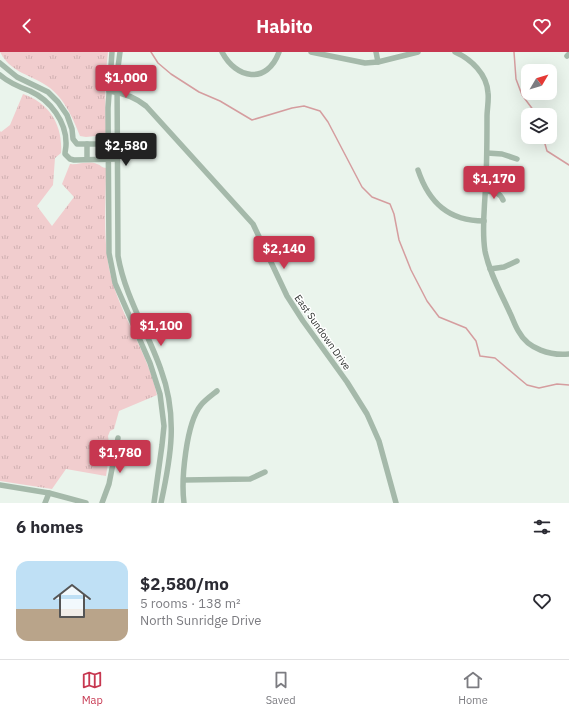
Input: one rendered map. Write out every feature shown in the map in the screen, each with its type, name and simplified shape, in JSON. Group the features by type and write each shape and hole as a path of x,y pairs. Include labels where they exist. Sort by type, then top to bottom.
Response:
{"street":[{"path":"112,52 109,91 108,144 109,253 115,283 156,378 160,394 163,412 162,445 154,503"},
{"path":"120,52 117,64 117,235 120,269 129,295 161,370 171,408 172,444 161,503"},
{"path":"222,52 227,61 237,71 256,74 263,72 271,66 279,52"},
{"path":"311,52 361,63 378,62 418,52"},
{"path":"376,52 378,62"},
{"path":"455,52 464,56 474,64 480,72 488,92 484,221 485,251 490,269 522,338 536,348 556,354 569,354"},
{"path":"0,64 17,77 48,92 58,102 67,115 77,144 117,144"},
{"path":"0,75 13,85 37,95 49,105 61,122 64,130 66,142 65,154 67,157 74,160 117,159"},
{"name":"East Sundown Drive","path":"109,91 127,94 146,106 253,224 287,296 367,414 379,441 396,503"},
{"path":"66,142 75,141"},
{"path":"87,144 87,159"},
{"path":"487,153 502,154 510,158 517,159"},
{"path":"418,170 422,182 431,196 449,213 463,219 484,221"},
{"path":"486,191 496,192 503,200"},
{"path":"490,269 504,267 517,261"},
{"path":"184,503 183,493 188,439 192,424 201,404 217,391"},
{"path":"102,503 109,484 118,438"},
{"path":"184,480 250,479 265,472"},
{"path":"0,485 50,493 73,498 86,503"},
{"path":"45,503 50,493"}],"green space":[{"path":"0,52 108,52 105,80 106,135 86,137 80,136 70,114 57,94 44,84 14,68 4,59"},
{"path":"23,94 41,103 53,117 60,134 61,153 55,158 53,185 37,206 52,226 74,197 62,184 70,164 91,162 106,168 105,229 111,275 120,303 149,368 157,395 119,411 114,429 110,431 108,436 110,450 106,476 66,469 52,489 0,481 0,131 1,132 10,125"}],"waterway":[{"path":"151,52 158,63 171,74 199,92 220,101 252,120 304,106 320,111 328,122 362,187 372,197 390,204 394,214 399,240 411,270 427,301 439,317 466,328 476,341 480,356 495,358 527,385 539,388 557,384 569,385"},
{"path":"514,52 516,79 522,95 532,108"},
{"path":"545,144 547,151 569,165"}]}
